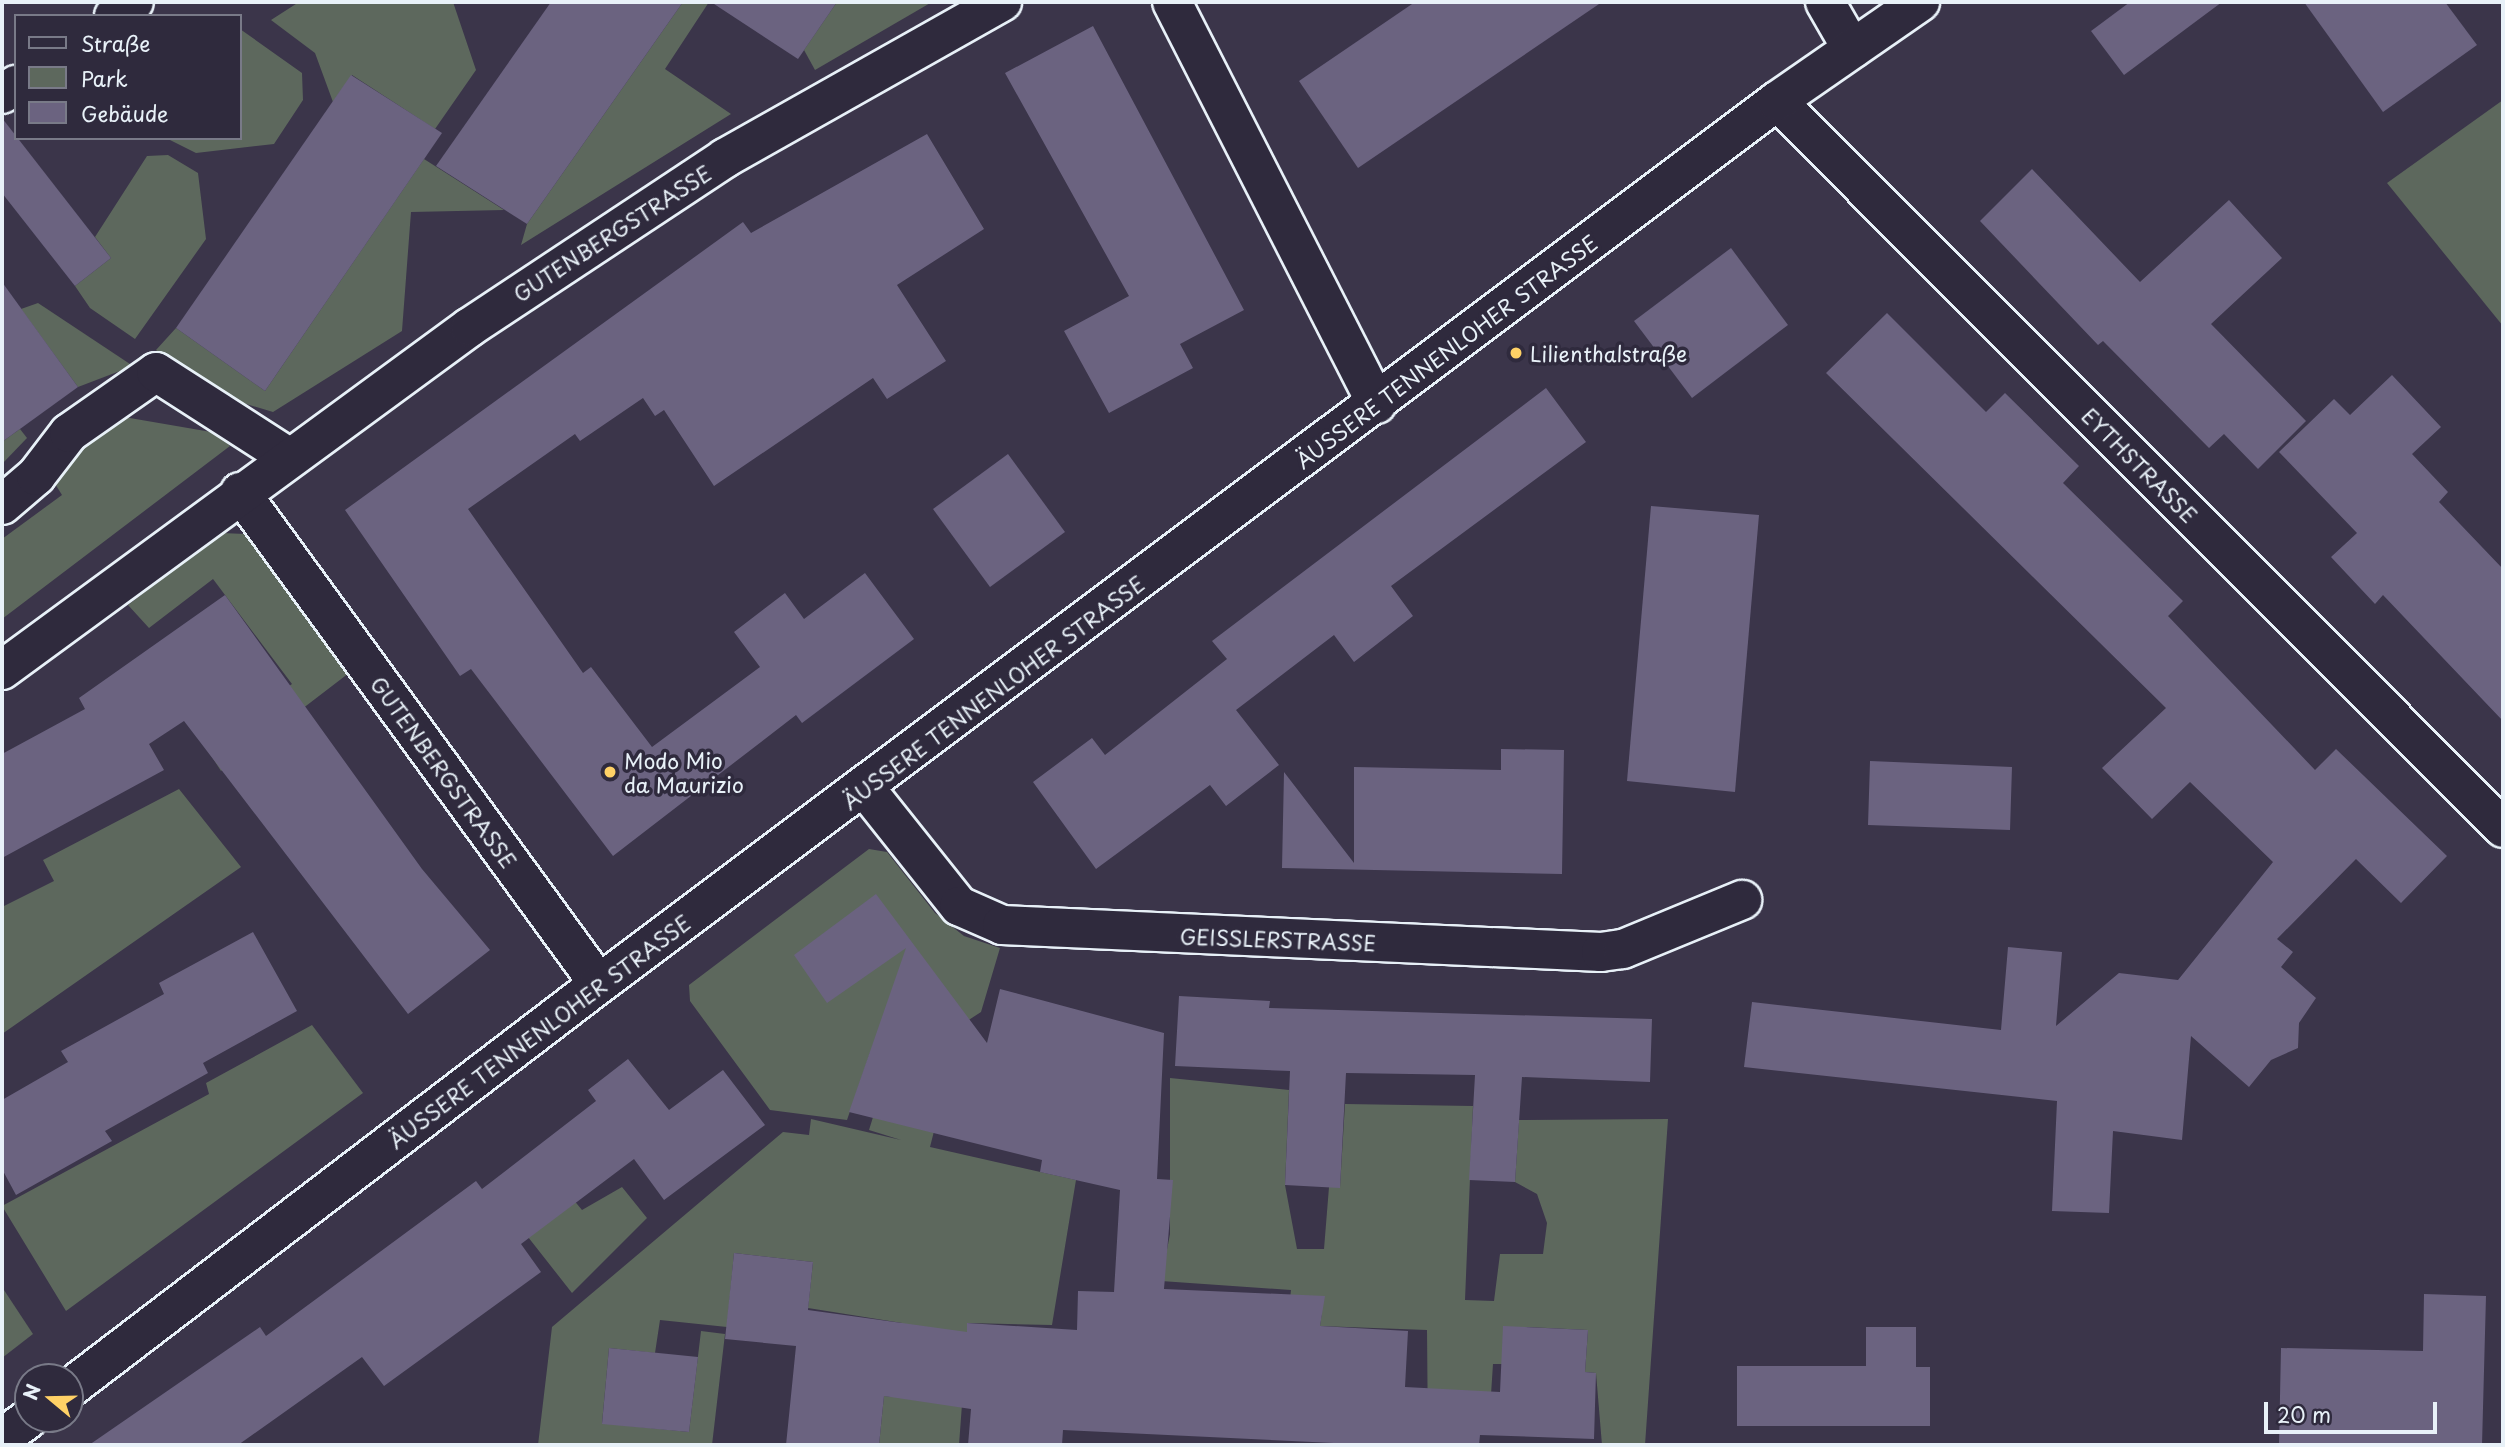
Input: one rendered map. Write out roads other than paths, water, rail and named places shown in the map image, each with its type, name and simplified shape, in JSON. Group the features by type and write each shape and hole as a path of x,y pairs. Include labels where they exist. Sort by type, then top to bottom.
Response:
{"street":[{"path":"117,14 134,2"},
{"name":"GUTENBERGSTRASSE","path":"2,670 240,492 470,327 725,158 1002,2"},
{"path":"1172,2 1377,404"},
{"path":"1825,2 1853,49"},
{"name":"ÄUSSERE TENNENLOHER STRASSE","path":"84,1377 599,984 865,788 1777,101 1920,2"},
{"name":"EYTHSTRASSE","path":"1777,101 2503,828"},
{"path":"2,505 36,476 69,433 156,373 290,458"},
{"name":"GUTENBERGSTRASSE","path":"240,492 599,984"},
{"name":"GEISSLERSTRASSE","path":"865,788 944,891 977,917 1002,925 1601,952 1623,949 1742,900"}],"place":[{"name":"Lilienthalstraße","path":"1516,353"},
{"name":"Modo Mio da Maurizio","path":"610,772"}]}
